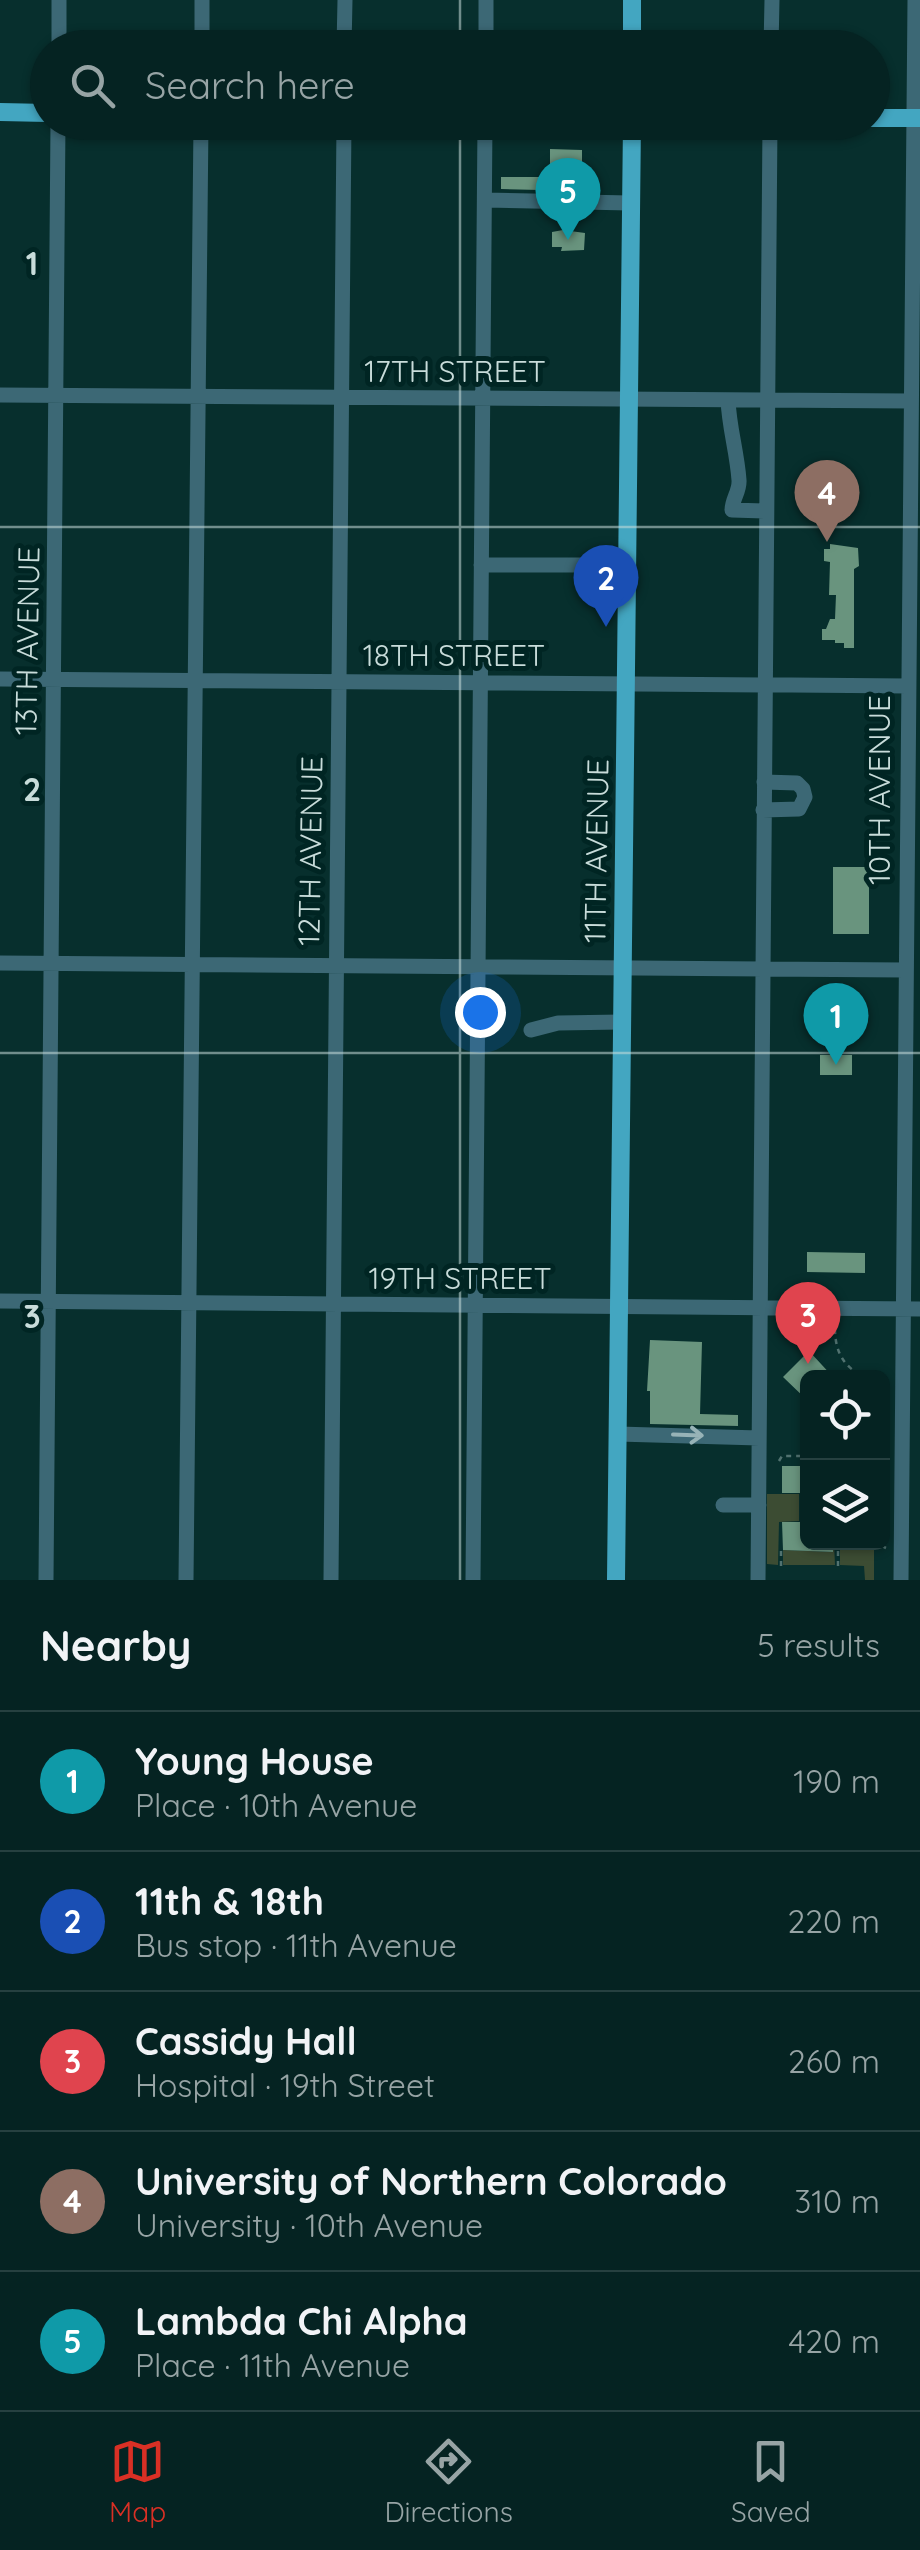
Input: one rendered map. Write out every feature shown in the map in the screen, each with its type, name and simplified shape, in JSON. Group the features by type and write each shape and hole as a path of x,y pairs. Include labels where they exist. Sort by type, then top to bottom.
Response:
{"main road":[{"path":"632,0 632,30"},
{"path":"0,112 30,113"},
{"path":"890,118 917,118"},
{"name":"11TH AVENUE","path":"616,1580 632,140"}],"street":[{"path":"59,0 59,30"},
{"path":"202,0 202,30"},
{"path":"344,30 345,0"},
{"path":"486,0 486,30"},
{"path":"771,30 772,0"},
{"name":"10TH AVENUE","path":"901,1580 912,1309 906,970 910,402 917,118 914,0"},
{"name":"13TH AVENUE","path":"46,1580 58,140"},
{"path":"186,1580 201,140"},
{"name":"12TH AVENUE","path":"331,1580 344,140"},
{"path":"473,1580 486,140"},
{"path":"758,1580 770,140"},
{"path":"484,200 630,203"},
{"name":"17TH STREET","path":"0,395 910,402"},
{"path":"728,400 729,428 740,482 732,510 766,512"},
{"path":"482,565 625,565"},
{"name":"18TH STREET","path":"0,678 908,686"},
{"path":"763,810 798,809 805,797 804,789 797,783 764,782"},
{"path":"0,963 906,970"},
{"path":"531,1030 558,1023 621,1022"},
{"name":"19TH STREET","path":"0,1301 912,1309"},
{"path":"618,1434 759,1438"},
{"path":"723,1504 759,1505"}],"path":[{"path":"835,1329 838,1353 854,1370"},
{"path":"779,1461 782,1456 800,1456"},
{"path":"780,1566 782,1548"},
{"path":"838,1550 838,1566"}],"green space":[{"path":"767,1494 799,1494 799,1521 779,1522 778,1565 767,1564"},
{"path":"783,1550 833,1552 835,1565 783,1565"},
{"path":"840,1550 874,1550 874,1580 865,1580 864,1566 840,1565"}],"building":[{"path":"550,149 582,150 582,191 501,189 501,177 550,177"},
{"path":"552,232 585,233 584,250 561,251 562,247 552,247"},
{"path":"830,544 858,548 859,566 854,569 854,648 844,648 844,643 835,640 822,640 822,629 826,629 830,619 835,619 836,595 829,595 830,562 824,561 824,549 830,549"},
{"path":"833,867 869,867 869,934 833,934"},
{"path":"820,1055 852,1055 852,1075 820,1075"},
{"path":"807,1252 865,1253 865,1273 807,1272"},
{"path":"650,1340 702,1342 700,1414 738,1415 738,1426 650,1424"},
{"path":"809,1351 827,1370 800,1370 800,1393 783,1377"},
{"path":"782,1466 800,1466 800,1493 782,1493"},
{"path":"782,1522 800,1522 800,1550 833,1552 783,1550"}],"place":[{"name":"Lambda Chi Alpha","path":"568,240"},
{"name":"University of Northern Colorado","path":"827,542"},
{"name":"11th & 18th","path":"606,627"},
{"name":"Young House","path":"836,1065"},
{"name":"Cassidy Hall","path":"808,1364"}]}
